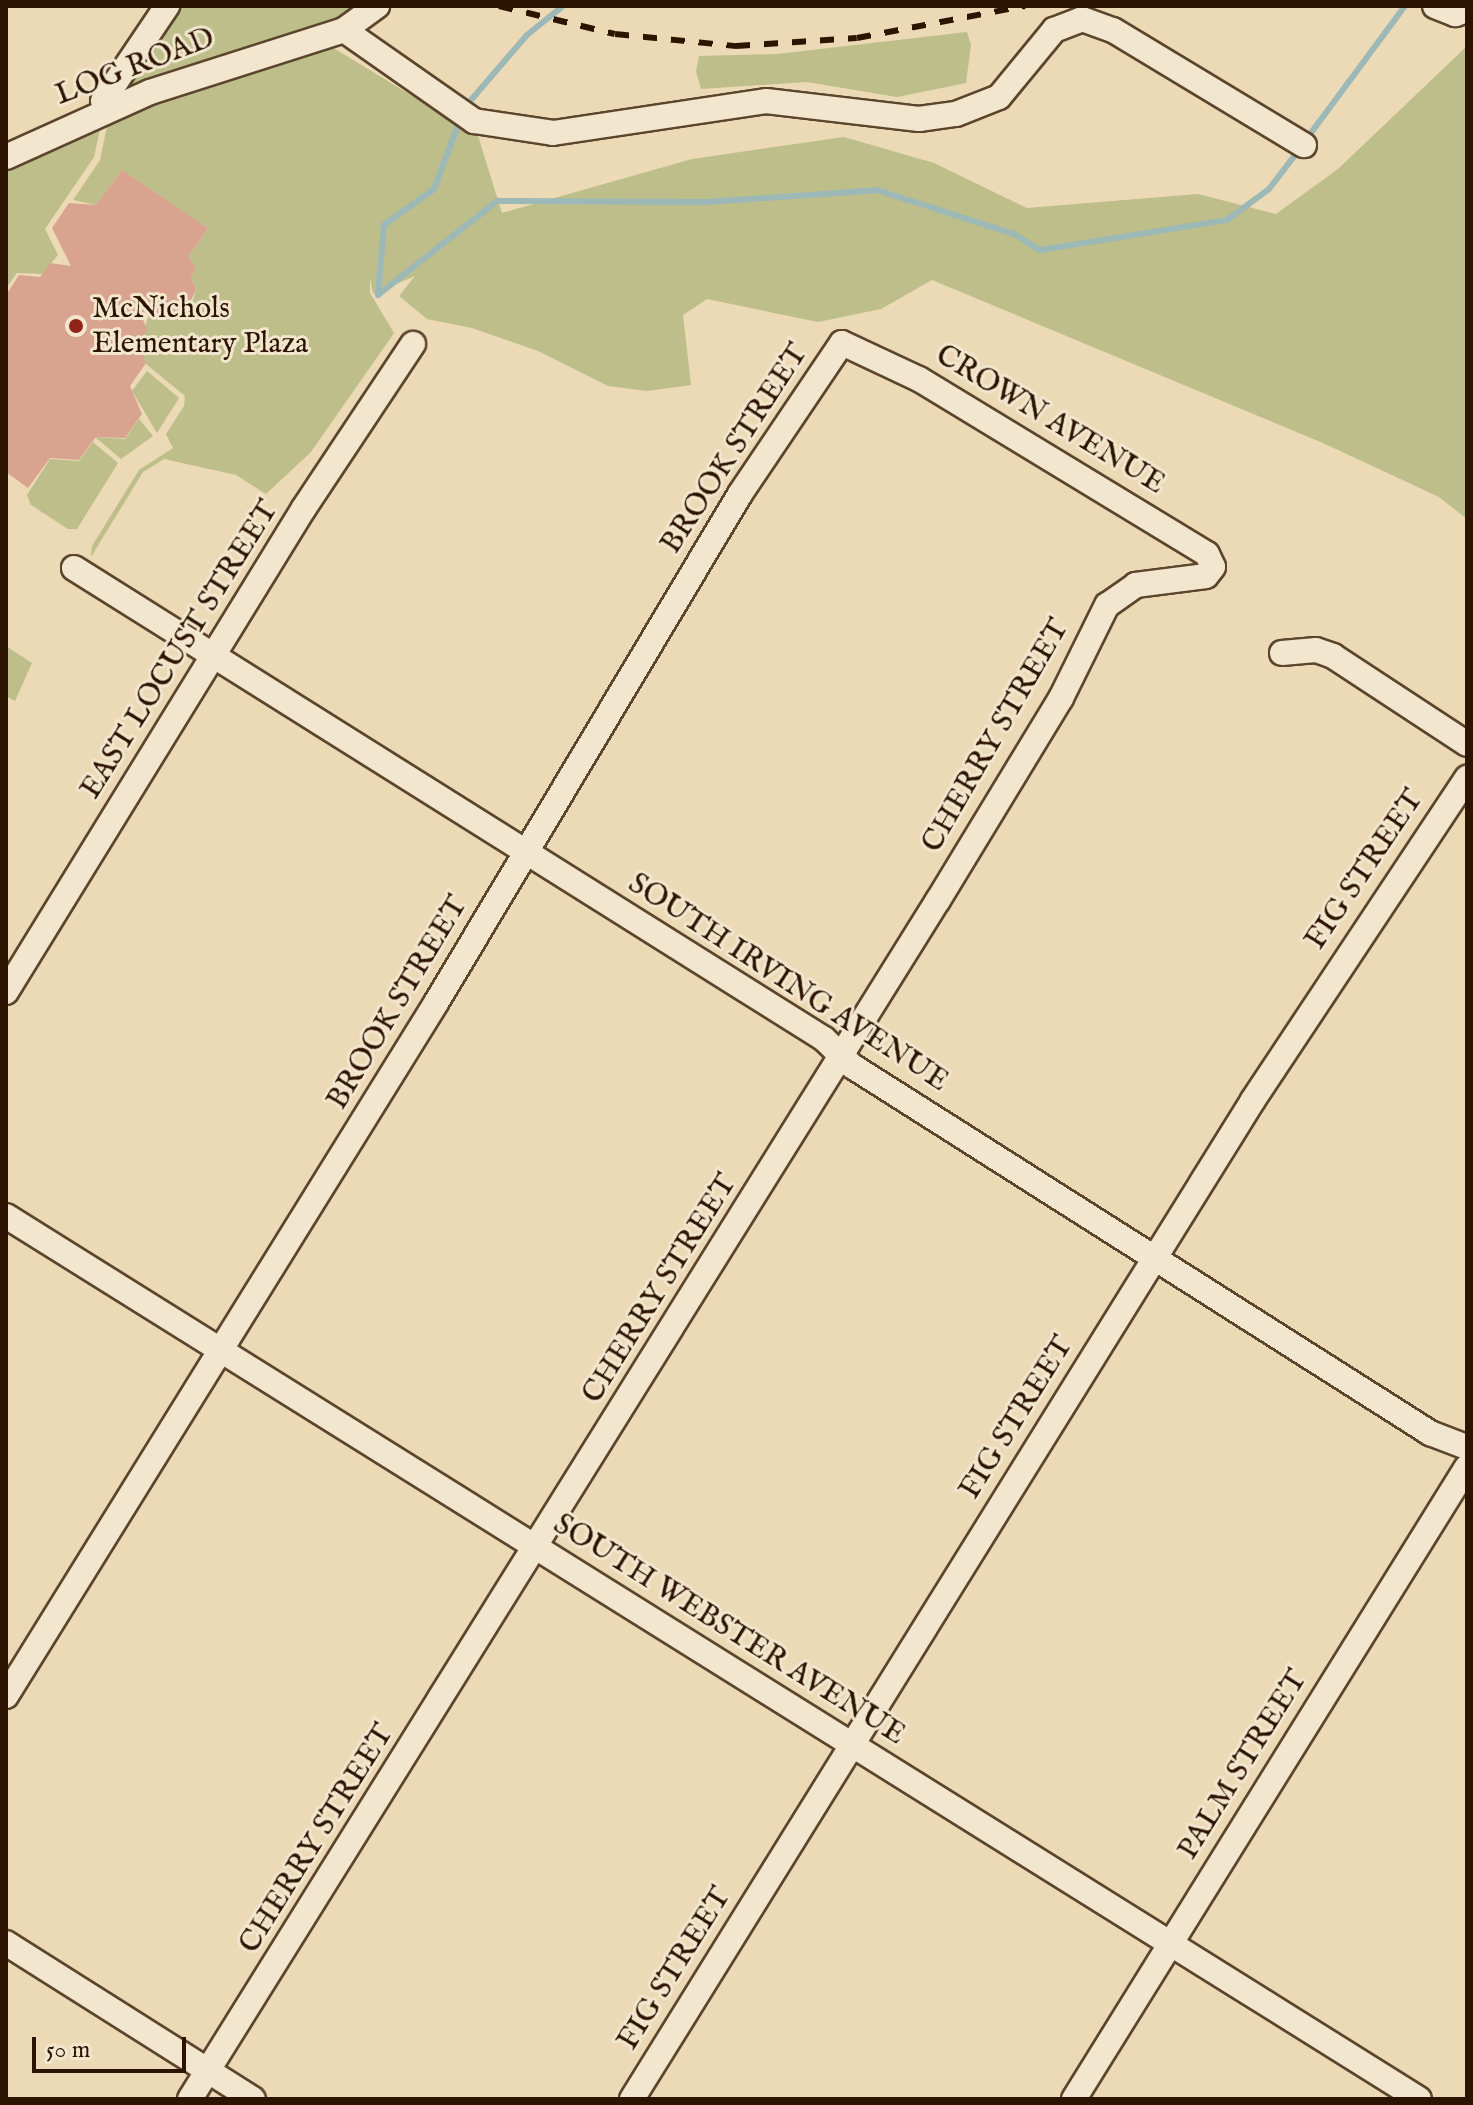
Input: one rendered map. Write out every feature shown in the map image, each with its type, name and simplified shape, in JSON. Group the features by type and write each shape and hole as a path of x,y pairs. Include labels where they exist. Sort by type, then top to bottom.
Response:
{"street":[{"path":"103,101 167,6"},
{"name":"LOG ROAD","path":"6,157 150,92 344,30 377,6"},
{"path":"344,30 474,121 553,133 766,101 919,119 956,114 999,97 1054,30 1082,19 1113,30 1304,145"},
{"name":"CROWN AVENUE","path":"842,343 919,379 1022,445 1107,489 1198,546 1213,567"},
{"name":"BROOK STREET","path":"6,1696 527,852 740,494 842,343"},
{"name":"EAST LOCUST STREET","path":"6,992 413,344"},
{"name":"CHERRY STREET","path":"190,2099 538,1548 841,1058 1061,698 1113,596 1149,582 1198,578 1213,567"},
{"name":"SOUTH IRVING AVENUE","path":"74,568 824,1039 841,1058 1430,1433 1467,1447"},
{"path":"1282,653 1316,650 1333,656 1467,744"},
{"name":"FIG STREET","path":"632,2099 1384,895 1467,778"},
{"name":"SOUTH WEBSTER AVENUE","path":"6,1216 1419,2099"},
{"name":"PALM STREET","path":"1074,2099 1467,1467"},
{"path":"6,1943 253,2099"}],"green space":[{"path":"172,6 362,6 343,19 114,101"},
{"path":"967,32 971,45 966,83 897,97 807,82 701,89 696,71 699,56 777,54"},
{"path":"327,44 478,136 502,213 692,159 844,137 934,163 1027,208 1198,194 1276,214 1338,169 1467,46 1467,519 1439,497 1323,443 932,280 881,309 818,322 707,299 683,315 691,385 647,391 608,386 538,351 472,328 427,319 399,296 415,276 373,294 370,278 370,293 394,333 311,452 266,494 236,475 164,459 143,472 91,557 92,546 139,470 173,448 166,434 184,406 185,396 146,364 138,344 150,313 179,316 192,303 196,290 191,277 196,269 188,257 208,228 122,170 96,205 73,200 100,160 110,112"},
{"path":"103,116 94,157 45,229 58,255 42,274 17,273 6,288 6,159"},
{"path":"147,371 179,398 157,433 132,391"},
{"path":"139,419 153,436 121,459 95,437 125,439"},
{"path":"93,442 118,463 77,529 68,529 31,505 27,495 50,459 79,461"},
{"path":"6,646 32,663 15,701 6,696"}],"building":[{"name":"McNichols Elementary Plaza","path":"122,170 208,228 188,257 196,269 191,277 196,290 183,316 140,312 147,330 138,344 146,363 130,386 142,414 125,438 96,437 79,460 50,458 28,488 6,472 6,295 19,275 40,277 50,263 71,266 52,228 69,203 96,205"}],"waterway":[{"path":"465,107 527,35 563,6"},
{"path":"1305,141 1405,6"},
{"path":"378,295 384,225 434,189 461,117"},
{"path":"378,295 497,201 707,202 877,190 1014,234 1040,250 1227,220 1269,189 1299,150"}],"railway":[{"path":"499,6 615,34 736,46 857,38 1025,6"}],"place":[{"name":"McNichols Elementary Plaza","path":"76,326"}]}
